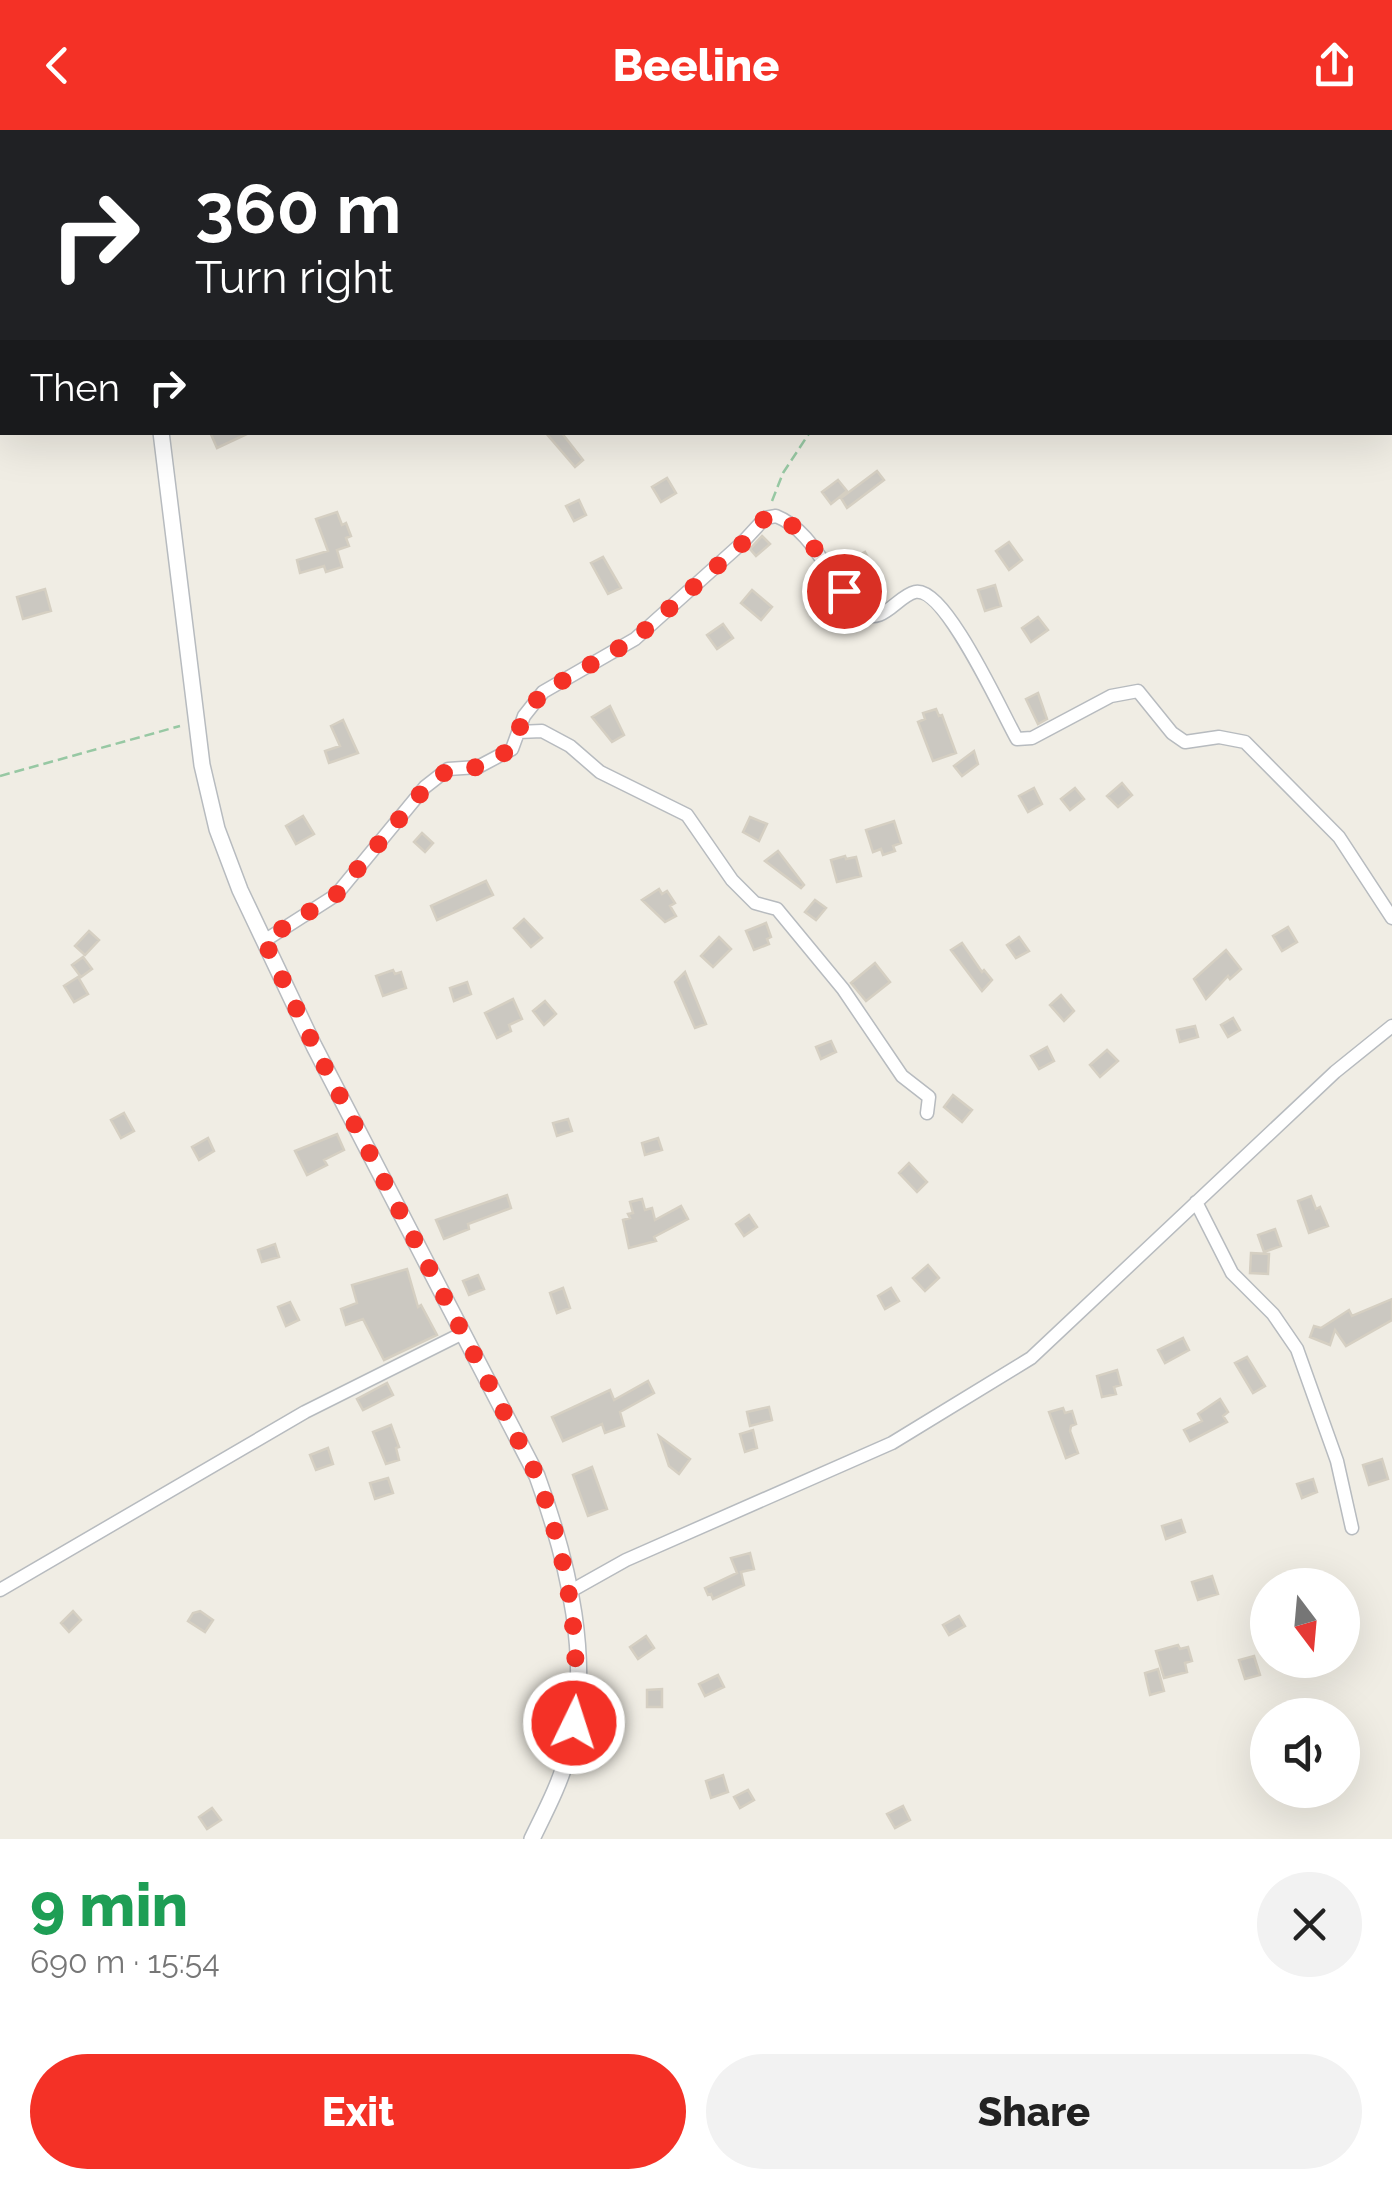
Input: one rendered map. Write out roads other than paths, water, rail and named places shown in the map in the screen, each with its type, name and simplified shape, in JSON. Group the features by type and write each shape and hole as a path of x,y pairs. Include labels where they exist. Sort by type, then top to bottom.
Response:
{"street":[{"path":"162,435 202,766 217,829 240,890 314,1046 537,1476 558,1536 578,1665 574,1723 569,1753 532,1839"},
{"path":"264,940 336,895 426,787 448,770 478,767 512,749 524,716 543,692 635,639 742,544 765,518 776,516 803,532 826,570 861,612 872,616 885,613 909,594 926,593 986,675 1017,739 1032,738 1111,696 1138,691 1172,733 1185,742 1219,737 1244,742 1340,837 1392,918"},
{"path":"518,732 542,731 570,746 600,772 687,815 732,880 756,904 777,910 843,989 902,1076 929,1097 928,1113"},
{"path":"569,1592 626,1560 892,1443 1032,1358 1335,1072 1392,1026"},
{"path":"1196,1202 1232,1272 1272,1314 1297,1349 1337,1460 1352,1528"},
{"path":"0,1590 304,1412 463,1333"}]}
